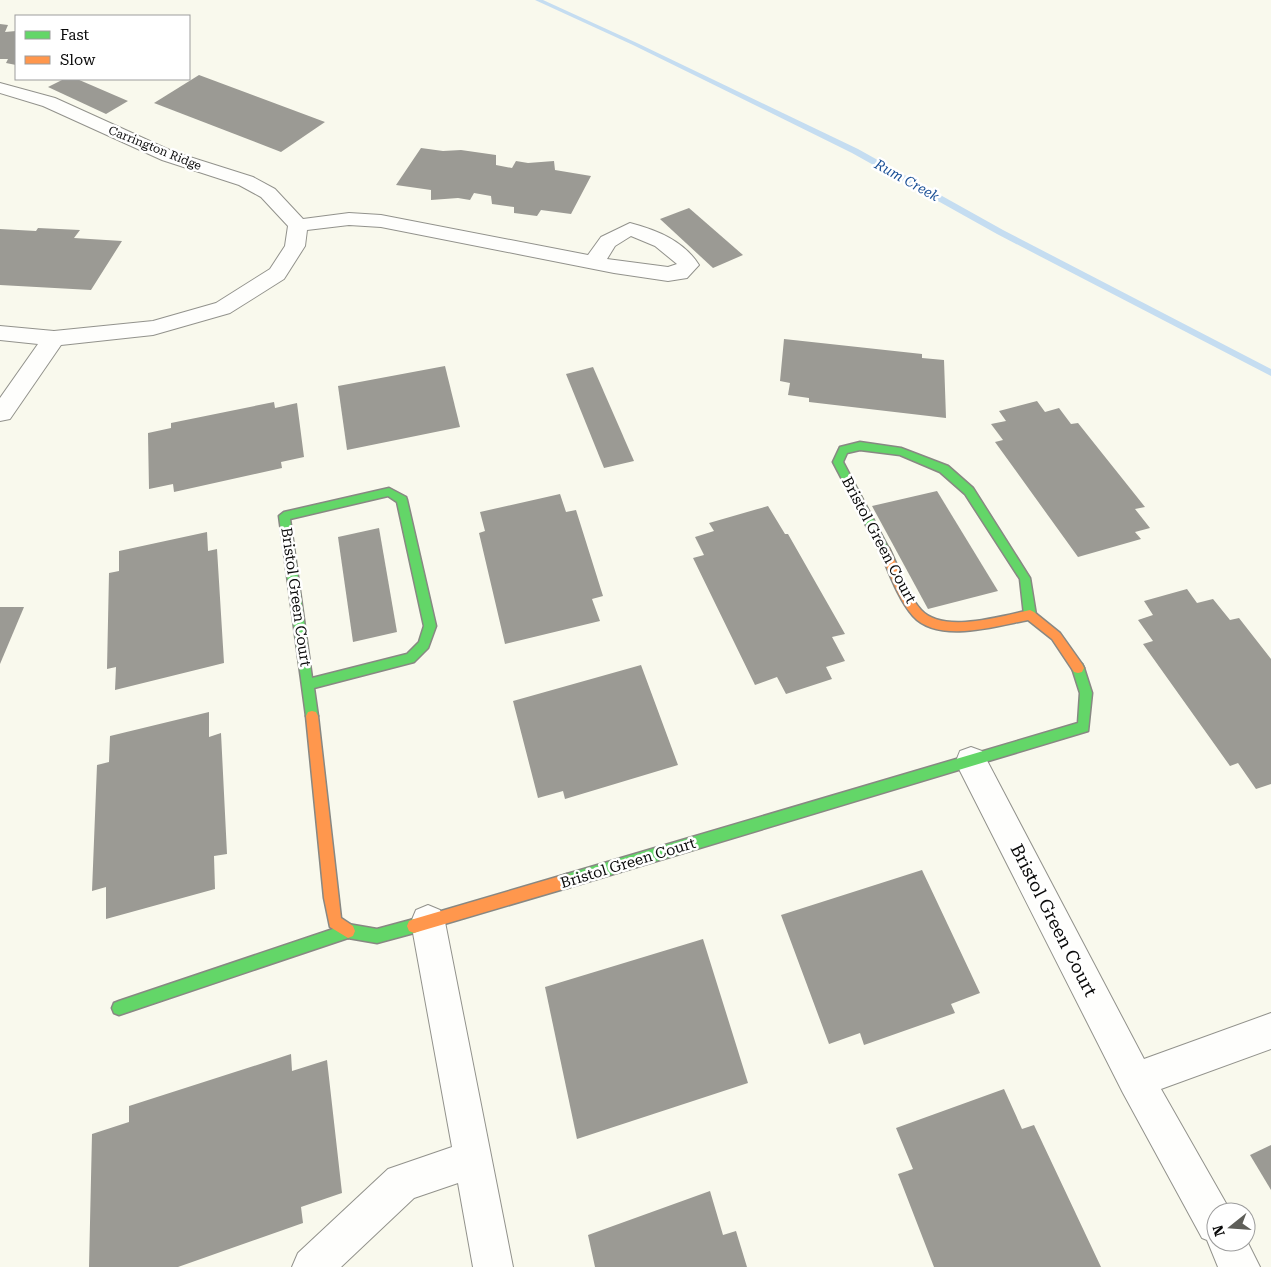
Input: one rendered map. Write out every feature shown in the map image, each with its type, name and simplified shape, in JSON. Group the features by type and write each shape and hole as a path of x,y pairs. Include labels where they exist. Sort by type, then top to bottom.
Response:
{"street":[{"name":"Carrington Ridge","path":"0,88 49,102 168,156 246,181 268,193 298,225"},
{"path":"0,333 54,338 153,328 223,308 277,274 296,246 298,225 349,219 381,221 596,262"},
{"path":"1,415 54,338"},
{"name":"Bristol Green Court","path":"309,684 410,658 424,646 430,626 402,500 389,492 284,516 309,684 335,922 348,931 377,936 1084,727 1087,714 1086,686 1076,663 1048,626 1030,615 972,626 934,625 918,615 838,462 843,450 860,446 901,452 944,470 970,491 1025,578 1030,615"},
{"name":"Bristol Green Court","path":"971,761 1136,1080 1206,1206"},
{"path":"428,922 474,1158 493,1267"},
{"name":"Bristol Green Court","path":"119,1008 348,931"},
{"path":"1136,1080 1271,1031"},
{"path":"312,1267 402,1183 474,1158"},
{"path":"1232,1252 1240,1267"}],"building":[{"path":"0,24 8,25 5,32 15,31 15,65 6,63 8,59 0,59"},
{"path":"199,75 325,122 281,152 154,103"},
{"path":"62,80 79,80 128,101 106,114 48,87"},
{"path":"421,148 443,151 461,150 496,155 496,165 512,168 516,161 528,163 554,161 555,170 591,176 571,214 541,210 537,216 514,213 514,207 492,204 491,196 474,193 470,200 458,198 431,200 431,190 396,185"},
{"path":"689,208 743,255 713,268 660,219"},
{"path":"38,228 80,230 74,238 122,241 91,290 0,285 0,229 36,231"},
{"path":"784,339 922,354 922,358 944,360 946,418 809,402 809,398 788,395 790,383 780,381"},
{"path":"445,366 460,427 347,450 338,386"},
{"path":"593,367 634,461 604,468 566,374"},
{"path":"1037,401 1045,412 1059,408 1071,424 1078,423 1145,507 1135,509 1150,528 1135,532 1141,539 1078,557 995,442 1003,440 991,424 1006,421 999,411"},
{"path":"274,402 275,408 297,403 304,457 281,462 282,468 174,492 173,484 149,489 148,433 171,428 171,423"},
{"path":"937,491 998,591 928,609 872,506"},
{"path":"560,494 566,512 576,510 603,596 592,599 600,621 505,644 479,533 485,531 480,512"},
{"path":"768,506 785,534 788,534 845,634 832,637 845,661 826,667 832,679 786,694 777,677 755,685 693,558 704,555 695,537 714,531 709,523"},
{"path":"379,528 397,632 353,642 338,537"},
{"path":"207,532 208,551 217,549 224,663 115,690 116,667 107,669 109,573 119,571 119,551"},
{"path":"1187,589 1197,603 1213,599 1230,620 1239,618 1271,659 1271,784 1256,789 1238,763 1230,766 1143,644 1153,641 1138,620 1153,615 1144,601"},
{"path":"0,607 24,607 0,664"},
{"path":"641,665 678,765 565,799 563,791 538,798 513,701"},
{"path":"209,712 209,737 221,733 227,854 214,856 215,889 106,919 106,887 92,891 97,765 109,762 110,736"},
{"path":"922,870 980,993 951,1004 955,1013 864,1045 860,1033 829,1044 781,915"},
{"path":"703,939 748,1083 577,1139 545,987"},
{"path":"291,1054 292,1071 327,1060 342,1193 301,1207 303,1223 178,1267 89,1267 92,1134 129,1122 129,1106"},
{"path":"1004,1089 1022,1129 1034,1125 1101,1267 934,1267 898,1174 913,1169 896,1128"},
{"path":"1271,1145 1271,1190 1250,1155"},
{"path":"710,1191 723,1235 736,1231 747,1267 595,1267 588,1235"}],"waterway":[{"name":"Rum Creek","path":"538,0 635,44 855,151 1000,232 1271,373"}],"traffic: fast":[{"path":"885,551 838,462 843,450 860,446 901,452 944,469 969,491 1025,578 1030,615"},
{"path":"309,684 410,658 424,645 430,626 402,500 389,492 284,516 312,716"},
{"path":"567,881 1084,727 1086,693 1078,668"},
{"path":"119,1008 348,931 377,936 414,926"}],"traffic: slow":[{"path":"885,551 915,610 929,622 942,625 972,626 1030,615 1056,636 1078,668"},
{"path":"312,716 335,922 348,931"},
{"path":"414,926 567,881"}]}
